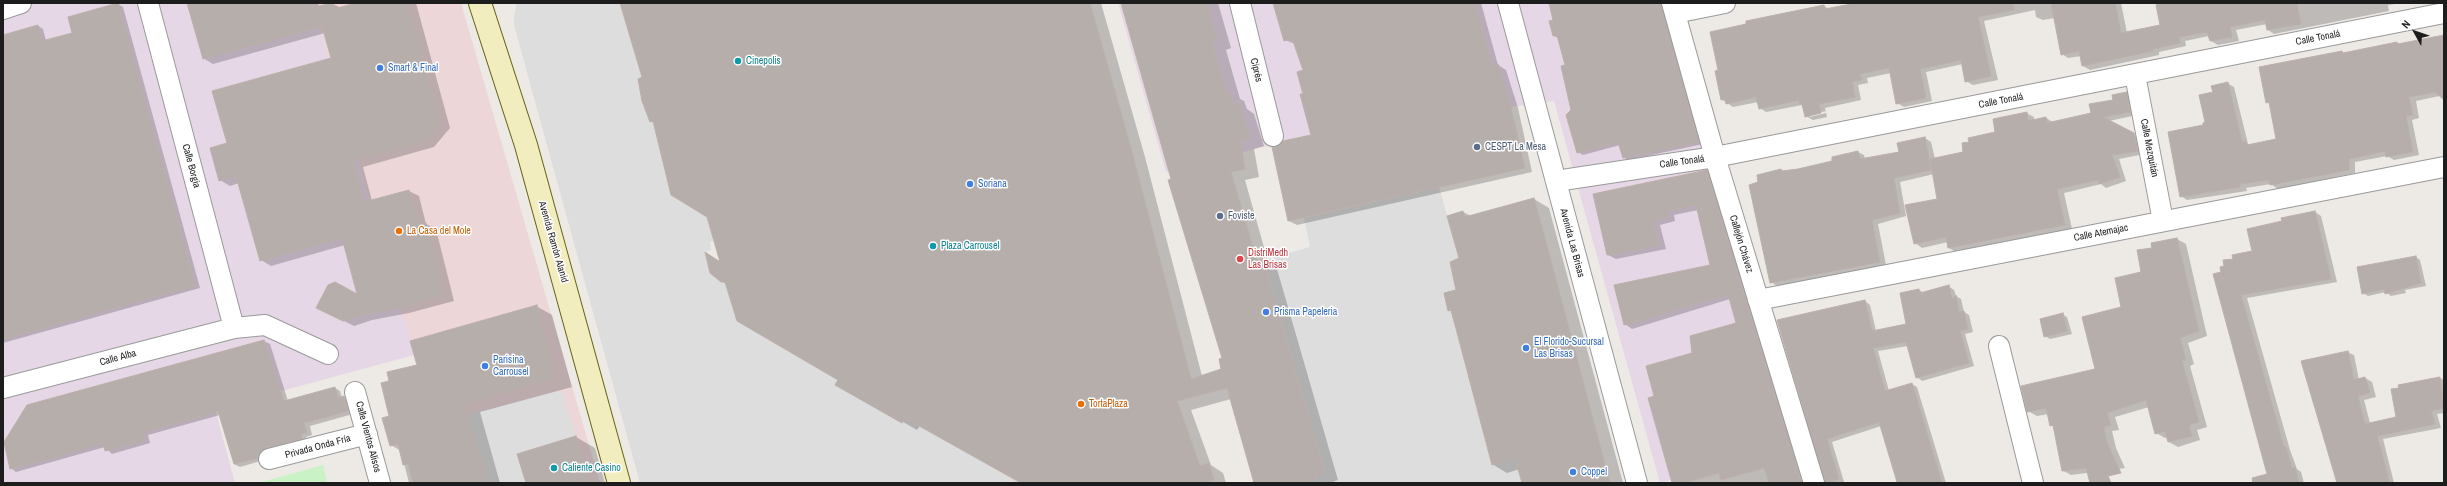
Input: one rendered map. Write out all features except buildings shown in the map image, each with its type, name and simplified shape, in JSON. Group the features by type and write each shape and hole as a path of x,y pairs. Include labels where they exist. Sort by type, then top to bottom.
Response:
{"street":[{"path":"3,8 21,3"},
{"name":"Calle Borgia","path":"148,3 234,328"},
{"name":"Avenida Ramón Alanid","path":"480,3 526,145 619,483"},
{"name":"Ciprés","path":"1240,3 1273,136"},
{"name":"Avenida Las Brisas","path":"1508,3 1637,483"},
{"path":"1674,8 1726,3"},
{"name":"Callejón Chávez","path":"1674,8 1715,157 1814,483"},
{"name":"Calle Tonalá","path":"1556,181 1715,157 2444,13"},
{"name":"Calle Mezquitán","path":"2135,75 2163,221"},
{"name":"Calle Atemajac","path":"1758,300 2444,167"},
{"name":"Calle Alba","path":"3,388 234,328 265,325 328,354"},
{"path":"1999,346 2033,483"},
{"name":"Calle Vientos Alisos","path":"355,392 380,483"},
{"name":"Privada Onda Fría","path":"269,459 367,434"}],"shaded area":[{"path":"3,3 313,3 414,355 215,409 235,483 3,483"},
{"path":"313,3 461,3 600,483 450,483"},
{"path":"517,3 620,3 642,77 638,79 642,101 650,121 653,121 671,195 707,217 714,241 710,242 711,250 705,252 710,273 719,277 721,282 725,282 737,321 838,380 836,385 902,423 905,418 1021,483 640,483 514,25 514,16"},
{"path":"1118,3 1661,3 1795,445 1660,483 1554,101 1511,107 1310,153 1306,136 1166,172"},
{"path":"1439,187 1459,258 1450,262 1464,323 1455,327 1492,464 1514,453 1522,483 1317,483 1315,475 1325,472 1263,260 1310,247 1304,218"},
{"path":"561,390 576,436 518,454 526,483 486,483 466,415"}],"green space":[{"path":"323,465 327,483 258,483"}],"place":[{"name":"Cinepolis","path":"738,61"},
{"name":"Smart & Final","path":"380,68"},
{"name":"CESPT La Mesa","path":"1477,147"},
{"name":"Soriana","path":"970,184"},
{"name":"Foviste","path":"1220,216"},
{"name":"La Casa del Mole","path":"399,231"},
{"name":"Plaza Carrousel","path":"933,246"},
{"name":"DistriMedh Las Brisas","path":"1240,259"},
{"name":"Prisma Papeleria","path":"1266,312"},
{"name":"El Florido-Sucursal Las Brisas","path":"1526,348"},
{"name":"Parisina Carrousel","path":"485,366"},
{"name":"TortaPlaza","path":"1081,404"},
{"name":"Caliente Casino","path":"554,468"},
{"name":"Coppel","path":"1573,472"}]}
